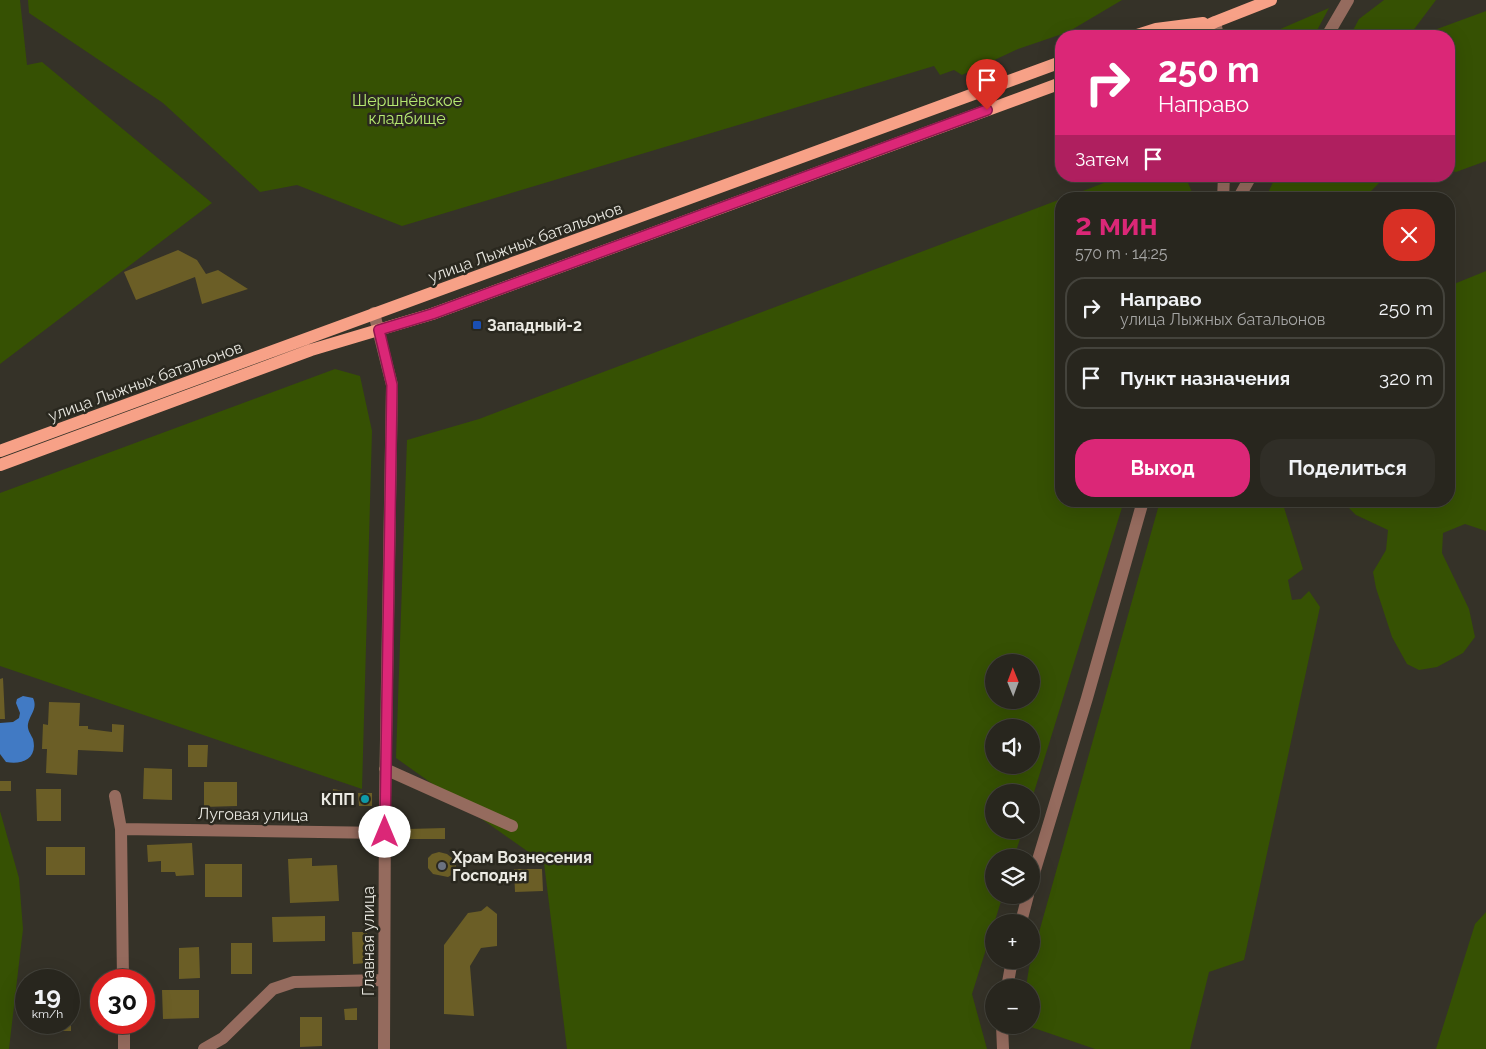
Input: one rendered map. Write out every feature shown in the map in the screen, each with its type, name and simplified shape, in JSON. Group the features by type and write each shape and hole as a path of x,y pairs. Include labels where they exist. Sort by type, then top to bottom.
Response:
{"main road":[{"path":"1197,30 1271,0"},
{"path":"1153,30 1215,22"},
{"name":"улица Лыжных батальонов","path":"0,451 1055,64"},
{"name":"улица Лыжных батальонов","path":"0,465 311,350 432,314 1055,85"}],"street":[{"path":"1330,30 1348,0"},
{"path":"1215,22 1217,30"},
{"name":"Главная улица","path":"374,313 392,385 385,769 384,1049"},
{"path":"1040,853 1087,698 1141,507"},
{"path":"385,769 512,826"},
{"path":"115,796 121,829 123,969"},
{"name":"Луговая улица","path":"121,829 385,832"},
{"path":"204,1049 223,1038 273,989 294,982 384,980"},
{"path":"124,1034 124,1049"},
{"path":"1003,1034 1004,1049"}],"green space":[{"path":"0,0 20,0 27,65 42,62 212,203 0,364"},
{"name":"Шершнёвское кладбище","path":"28,0 1122,0 1071,30 1055,30 1055,36 1018,49 962,75 954,70 940,75 934,66 402,226 297,185 260,192 163,103 29,13"},
{"path":"1384,0 1436,0 1414,30 1353,30 1359,19"},
{"path":"1329,8 1317,30 1278,30"},
{"path":"1486,11 1486,161 1456,172 1455,30 1434,30"},
{"path":"1106,182 1188,182 1192,192 1080,192"},
{"path":"1273,182 1380,182 1370,192 1268,192"},
{"path":"1055,201 1055,507 1122,507 1040,773 1040,719 985,719 985,774 1040,774 1037,784 985,784 985,839 1020,839 1017,849 985,849 985,904 1000,904 997,914 985,914 985,952 972,994 987,1049 567,1049 544,863 396,758 407,440 479,419"},
{"path":"1486,271 1486,531 1465,524 1443,533 1442,553 1469,609 1475,637 1463,653 1437,667 1419,670 1407,664 1392,637 1376,588 1373,572 1386,550 1388,530 1356,515 1348,507 1455,507 1455,284"},
{"path":"335,369 360,376 372,431 362,789 0,666 0,493"},
{"path":"1158,507 1284,507 1303,569 1288,580 1292,600 1301,599 1309,591 1320,607 1244,960 1209,972 1190,1049 1095,1049 1040,1030 1040,979 1027,979 1029,969 1040,969 1040,929"},
{"path":"0,811 19,878 23,929 18,969 15,969 15,998 9,1049 0,1049"},
{"path":"1486,912 1486,1049 1436,1049 1475,924"}],"water":[{"path":"23,696 33,698 35,705 28,726 33,739 33,751 31,756 23,761 6,762 0,754 0,723 13,722 19,718 20,713 16,703 17,699"}],"building":[{"path":"178,250 197,260 206,274 218,270 248,289 202,304 195,277 136,300 124,272"},
{"path":"3,678 5,719 0,719 0,679"},
{"path":"49,702 80,703 79,726 88,726 88,729 112,732 112,724 124,725 123,752 78,750 77,775 46,773 47,749 42,749 43,724 48,725"},
{"path":"188,745 208,745 207,767 188,767"},
{"path":"144,768 172,769 172,800 143,799"},
{"path":"0,781 11,781 11,791 0,791"},
{"path":"204,782 237,782 237,806 204,807"},
{"path":"36,789 61,789 61,821 37,821"},
{"path":"333,789 349,792 346,806 331,803"},
{"name":"КПП","path":"358,793 372,793 372,806 359,806"},
{"path":"445,828 445,839 408,839 408,829"},
{"path":"192,843 194,875 176,876 175,872 161,872 161,861 148,862 147,845"},
{"path":"46,847 85,847 85,875 46,875"},
{"name":"Храм Вознесения Господня","path":"439,852 447,854 456,864 456,870 448,877 433,874 428,868 428,858 432,854"},
{"path":"312,858 312,866 337,865 339,901 290,903 288,859"},
{"path":"205,864 242,864 242,897 205,897"},
{"path":"514,869 542,869 543,891 515,892"},
{"path":"487,906 497,914 497,946 481,948 470,966 474,1016 444,1014 444,945 468,913 481,911"},
{"path":"325,916 325,941 273,942 272,917"},
{"path":"352,932 367,932 368,963 353,964"},
{"path":"231,943 252,943 252,974 231,974"},
{"path":"199,947 200,978 179,979 179,948"},
{"path":"162,990 199,990 199,1018 163,1019"},
{"path":"357,1008 357,1020 345,1020 344,1009"},
{"path":"300,1017 322,1017 322,1046 300,1047"}],"place":[{"name":"Западный-2","path":"477,325"},
{"name":"КПП","path":"365,799"},
{"name":"Храм Вознесения Господня","path":"442,866"}],"route":[{"path":"385,832 392,385 379,330 432,314 987,110"}]}
